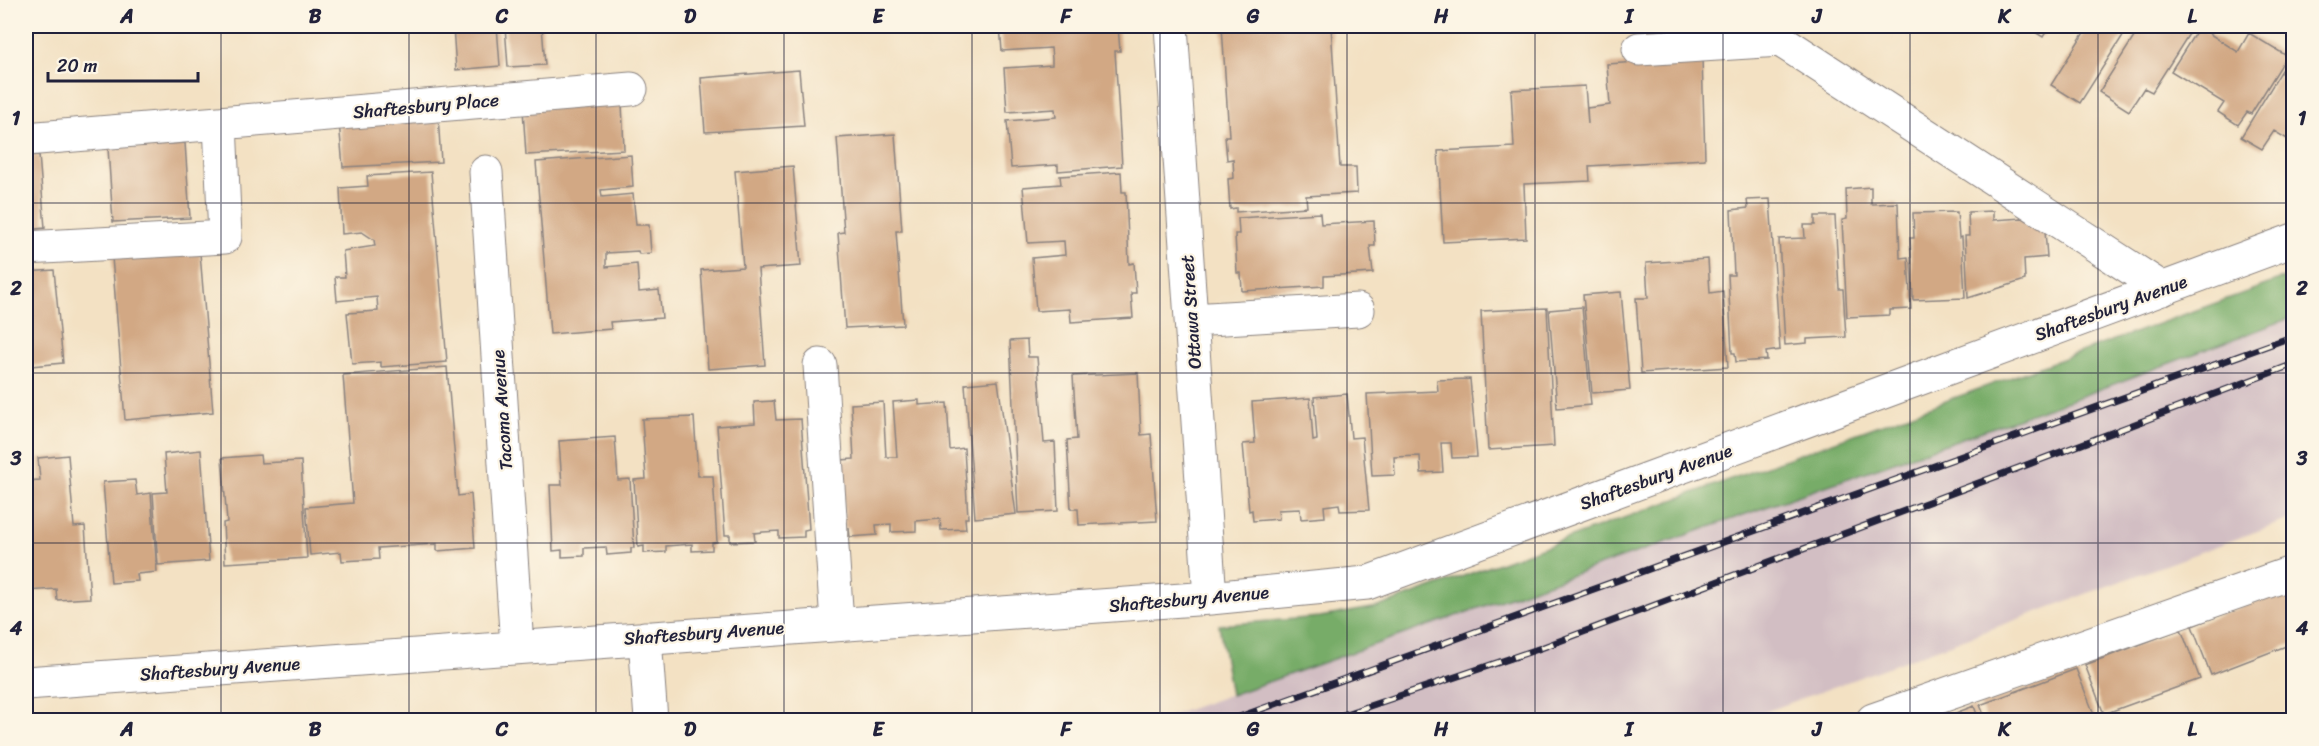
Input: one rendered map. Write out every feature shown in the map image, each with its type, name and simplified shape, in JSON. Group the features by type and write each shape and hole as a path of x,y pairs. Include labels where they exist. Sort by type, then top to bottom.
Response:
{"street":[{"name":"Ottawa Street","path":"1171,26 1210,598"},
{"path":"1639,49 1780,40 2163,289"},
{"name":"Shaftesbury Place","path":"26,139 631,89"},
{"path":"26,248 225,237 220,123"},
{"name":"Tacoma Avenue","path":"486,172 518,647"},
{"name":"Shaftesbury Avenue","path":"26,682 1210,598 1367,583 2294,240"},
{"path":"1192,320 1358,310"},
{"path":"820,365 837,623"},
{"path":"1873,720 2294,572"},
{"path":"645,638 651,720"}],"shaded area":[{"path":"2293,317 2293,518 1743,720 1158,720 2079,397"}],"green space":[{"path":"2293,275 2293,317 2079,397 1231,695 1219,625 1320,617 1378,607"}],"building":[{"path":"453,26 497,26 500,66 456,70"},
{"path":"505,26 542,26 545,65 508,67"},
{"path":"1000,26 1118,26 1120,51 1115,51 1122,166 1058,171 1058,165 1011,168 1007,121 1056,117 1055,109 1007,112 1004,68 1052,65 1052,59 1051,48 1002,51"},
{"path":"1222,26 1331,26 1340,167 1356,167 1357,193 1306,196 1307,207 1236,212 1236,208 1230,209 1228,179 1234,178 1233,159 1227,160 1225,136 1229,136"},
{"path":"2025,26 2050,26 2043,37"},
{"path":"2088,26 2129,26 2080,103 2051,85"},
{"path":"2141,26 2194,26 2152,92 2144,88 2129,111 2099,92"},
{"path":"2199,27 2238,52 2249,33 2287,56 2251,114 2247,112 2238,125 2218,112 2224,103 2171,71"},
{"path":"1702,58 1705,159 1589,166 1590,181 1524,184 1526,238 1443,242 1438,151 1514,147 1511,90 1585,86 1588,124 1587,108 1610,105 1607,64"},
{"path":"2285,65 2294,71 2294,143 2274,131 2262,149 2241,137"},
{"path":"799,70 804,126 705,132 701,78"},
{"path":"622,103 624,150 526,155 523,109"},
{"path":"438,115 441,162 343,167 339,122"},
{"path":"895,134 902,231 896,231 903,325 845,328 838,233 844,232 837,138"},
{"path":"185,143 190,218 113,222 108,148"},
{"path":"39,155 45,228 26,230 26,156"},
{"path":"631,155 633,187 601,190 602,197 633,194 636,225 649,225 651,253 639,254 638,251 606,253 606,267 637,264 639,292 659,290 662,318 610,322 611,329 550,334 536,162"},
{"path":"793,166 801,266 758,269 765,365 708,369 701,270 743,267 735,171"},
{"path":"431,172 447,362 381,367 381,362 352,364 347,313 378,311 377,297 337,301 335,277 345,277 343,251 375,246 374,240 362,232 342,234 340,188 368,186 367,176"},
{"path":"1121,172 1122,192 1126,192 1129,264 1134,263 1136,293 1131,293 1133,318 1071,322 1070,309 1036,311 1032,258 1065,255 1064,241 1028,243 1023,187 1061,184 1060,176"},
{"path":"1871,187 1871,204 1898,203 1900,258 1908,257 1911,309 1890,310 1890,315 1847,317 1842,220 1847,219 1846,189"},
{"path":"1770,199 1780,350 1766,352 1767,360 1736,362 1735,353 1732,353 1728,275 1734,275 1731,210 1748,208 1747,200"},
{"path":"1993,211 1993,220 2023,218 2045,231 2047,257 2024,259 2025,280 1968,298 1965,236 1969,236 1968,212"},
{"path":"1957,212 1959,238 1962,237 1965,298 1913,300 1910,238 1914,238 1913,213"},
{"path":"1320,213 1321,224 1374,221 1375,246 1370,246 1373,273 1324,276 1324,286 1242,291 1241,273 1237,273 1235,234 1239,234 1238,218"},
{"path":"1815,216 1835,216 1839,289 1843,289 1846,337 1807,339 1807,343 1785,345 1779,239 1805,238 1804,225 1815,225"},
{"path":"200,253 213,412 125,420 112,257"},
{"path":"1708,259 1710,293 1723,291 1728,367 1641,373 1636,298 1648,298 1646,263"},
{"path":"54,270 63,363 31,366 26,272"},
{"path":"1621,292 1630,390 1592,393 1583,295"},
{"path":"1582,307 1591,405 1557,408 1549,310"},
{"path":"1547,308 1554,446 1488,450 1481,311"},
{"path":"1027,340 1028,357 1037,357 1044,443 1055,442 1058,511 1018,513 1010,341"},
{"path":"447,367 458,496 471,494 475,548 437,551 437,544 378,548 379,559 342,561 341,552 310,555 306,507 353,503 343,375"},
{"path":"1138,373 1141,435 1151,434 1157,521 1079,525 1078,509 1071,509 1067,440 1077,439 1073,376"},
{"path":"1470,379 1477,457 1452,458 1451,443 1441,443 1443,472 1421,473 1420,456 1394,457 1395,475 1372,476 1367,394 1438,391 1437,380"},
{"path":"998,381 1016,514 975,518 965,384"},
{"path":"1347,394 1351,438 1362,437 1369,510 1340,511 1339,504 1324,506 1325,517 1301,519 1300,509 1278,510 1279,519 1253,521 1252,510 1249,511 1243,444 1255,443 1252,402 1310,398 1313,441 1317,440 1314,397"},
{"path":"919,400 919,405 947,403 950,450 964,448 968,518 965,518 966,529 941,530 940,519 916,521 916,531 891,532 891,524 876,525 877,535 850,537 849,528 845,528 841,460 854,459 851,404 883,402 886,457 897,457 893,402"},
{"path":"774,401 776,420 801,419 809,529 804,530 804,537 779,538 779,531 763,532 754,533 755,541 730,542 730,535 725,535 717,426 755,423 754,402"},
{"path":"694,417 698,476 713,476 717,542 712,543 712,550 692,551 692,544 666,546 666,552 644,553 644,546 638,547 634,480 646,479 642,419"},
{"path":"615,437 618,480 630,479 634,548 631,548 631,553 607,555 606,547 584,548 584,556 562,557 562,550 553,551 550,485 562,485 559,441"},
{"path":"201,450 209,561 158,565 153,493 167,492 164,454"},
{"path":"68,455 74,527 85,526 90,598 57,600 56,589 26,591 26,481 40,480 38,458"},
{"path":"260,455 261,463 301,461 307,558 225,563 223,523 227,522 222,458"},
{"path":"135,480 137,495 151,493 157,572 137,574 138,581 111,583 103,482"},
{"path":"2288,589 2294,604 2294,643 2211,675 2192,626"},
{"path":"2181,629 2200,679 2104,714 2085,665"},
{"path":"2076,669 2096,719 1986,720 1980,705"},
{"path":"1974,706 1979,720 1937,720"}],"railway":[{"path":"1231,720 2294,336"},
{"path":"1328,720 1541,648 2294,364"}]}
